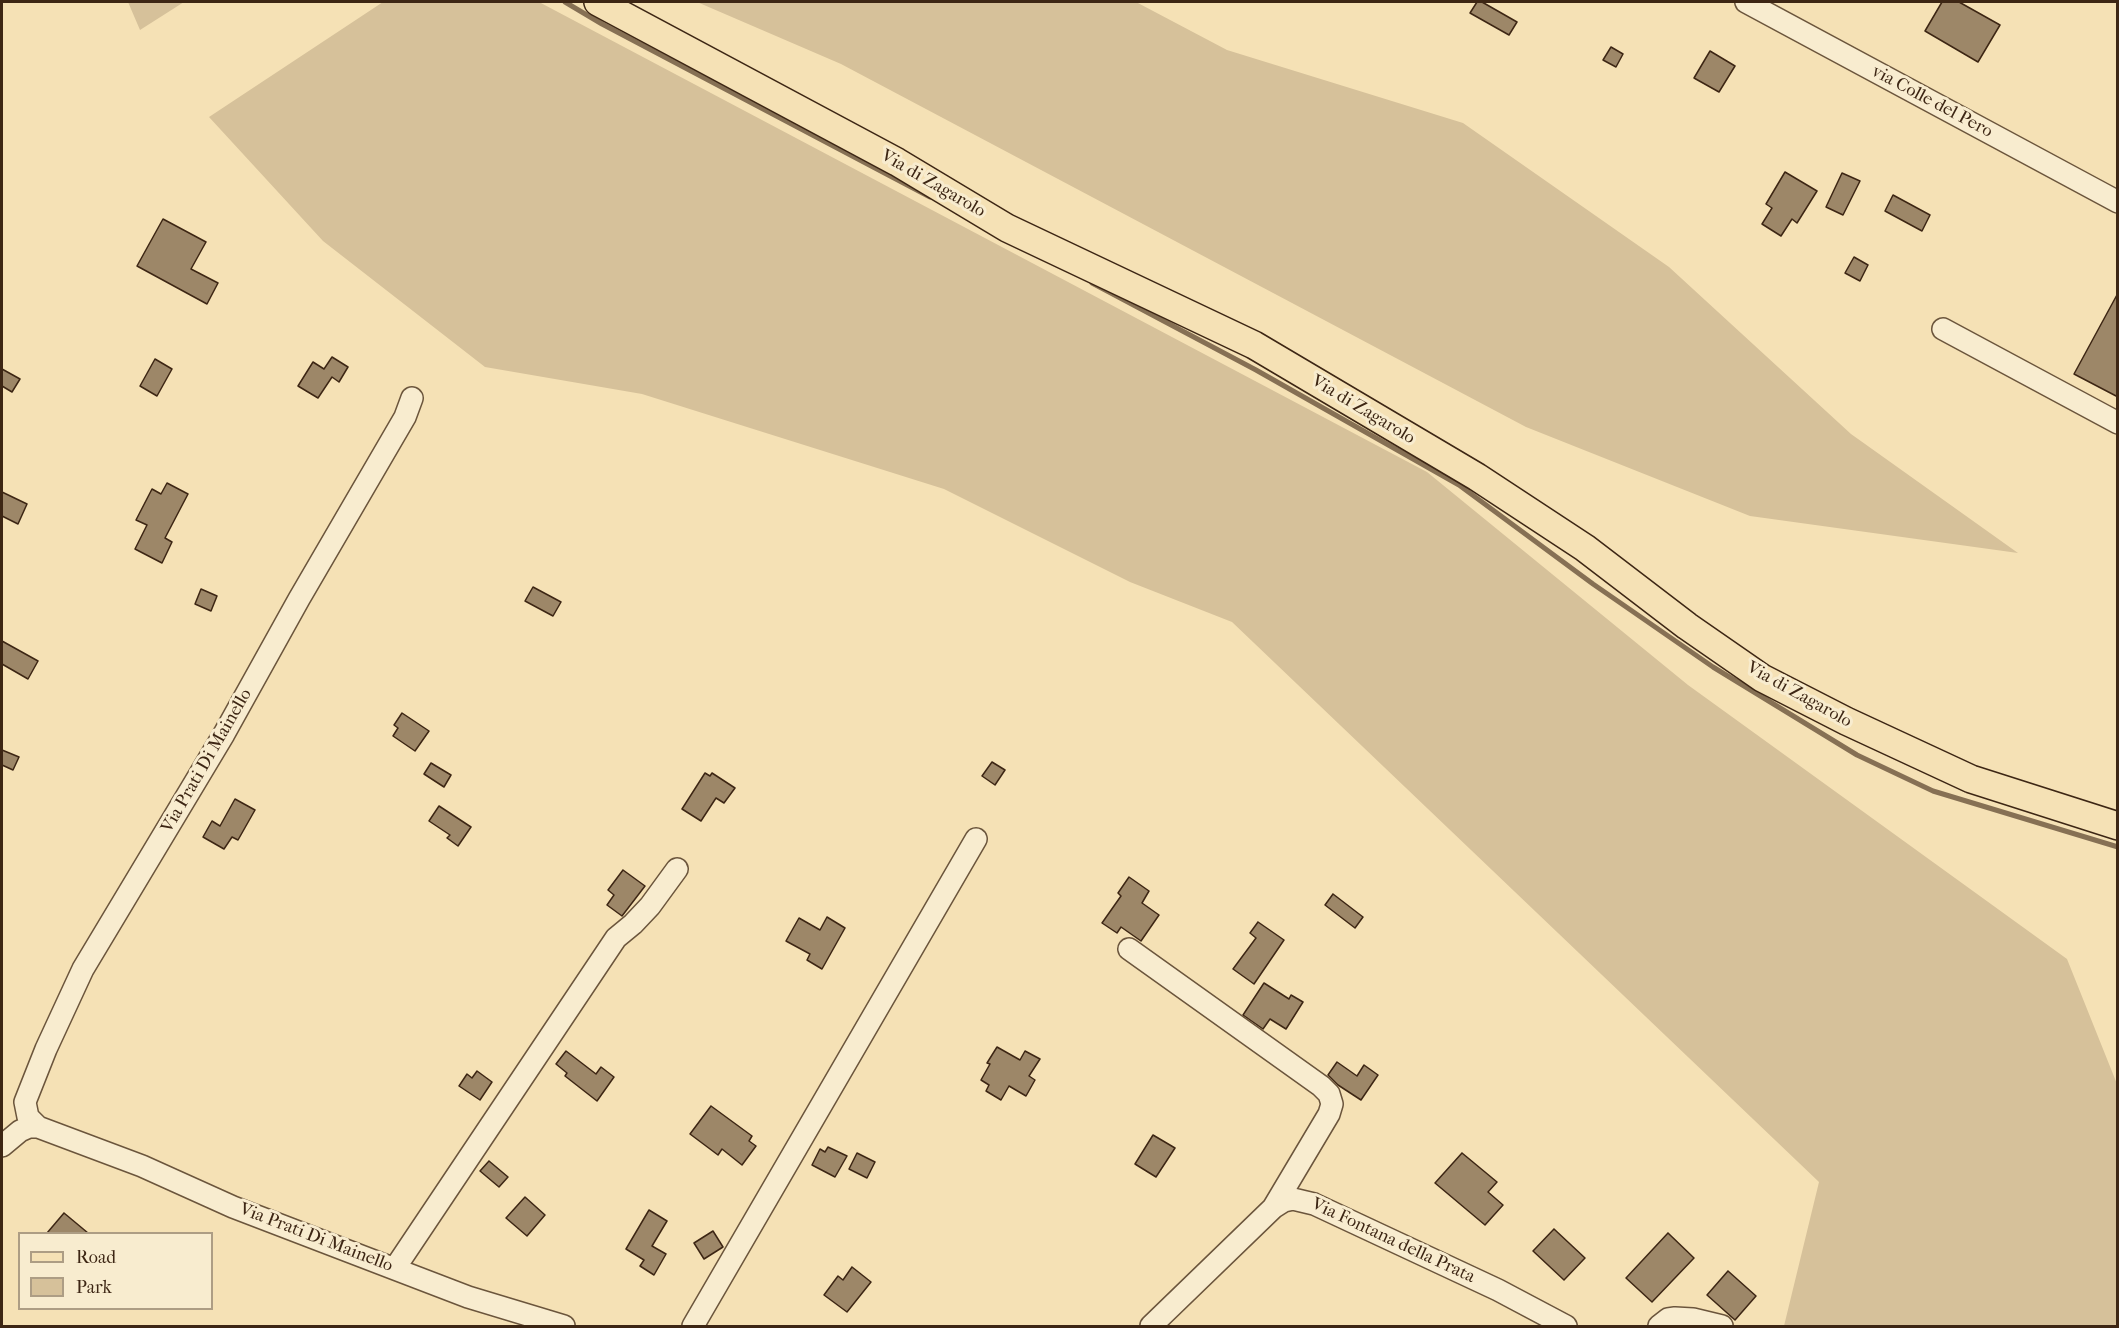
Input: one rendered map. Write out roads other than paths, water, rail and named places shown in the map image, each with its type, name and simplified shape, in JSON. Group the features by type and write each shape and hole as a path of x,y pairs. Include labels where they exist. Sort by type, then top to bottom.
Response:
{"main road":[{"name":"Via di Zagarolo","path":"598,2 897,162 1007,228 1254,345 1487,484 1585,548 1688,626 1762,678 1846,721 1971,779 2118,826"}],"street":[{"name":"via Colle del Pero","path":"1746,2 2118,202"},
{"path":"1943,329 2118,423"},
{"name":"Via Prati Di Mainello","path":"412,398 405,417 304,590 224,734 82,969 25,1102 28,1117 38,1127 142,1166 233,1206 468,1297 564,1326"},
{"path":"693,1326 976,839"},
{"path":"395,1268 616,938 650,906 677,869"},
{"path":"1129,950 1321,1086 1329,1094 1332,1104 1329,1114 1273,1208"},
{"path":"2,1146 21,1131 29,1127 38,1127"},
{"name":"Via Fontana della Prata","path":"1151,1326 1273,1208 1284,1201 1293,1199 1314,1204 1498,1290 1566,1326"},
{"path":"1659,1326 1668,1319 1675,1318 1722,1326"}],"waterway":[{"path":"565,2 602,24 930,197"},
{"path":"1092,283 1256,370 1459,485 1593,584 1713,667 1857,755 1933,791 2118,847"}]}
